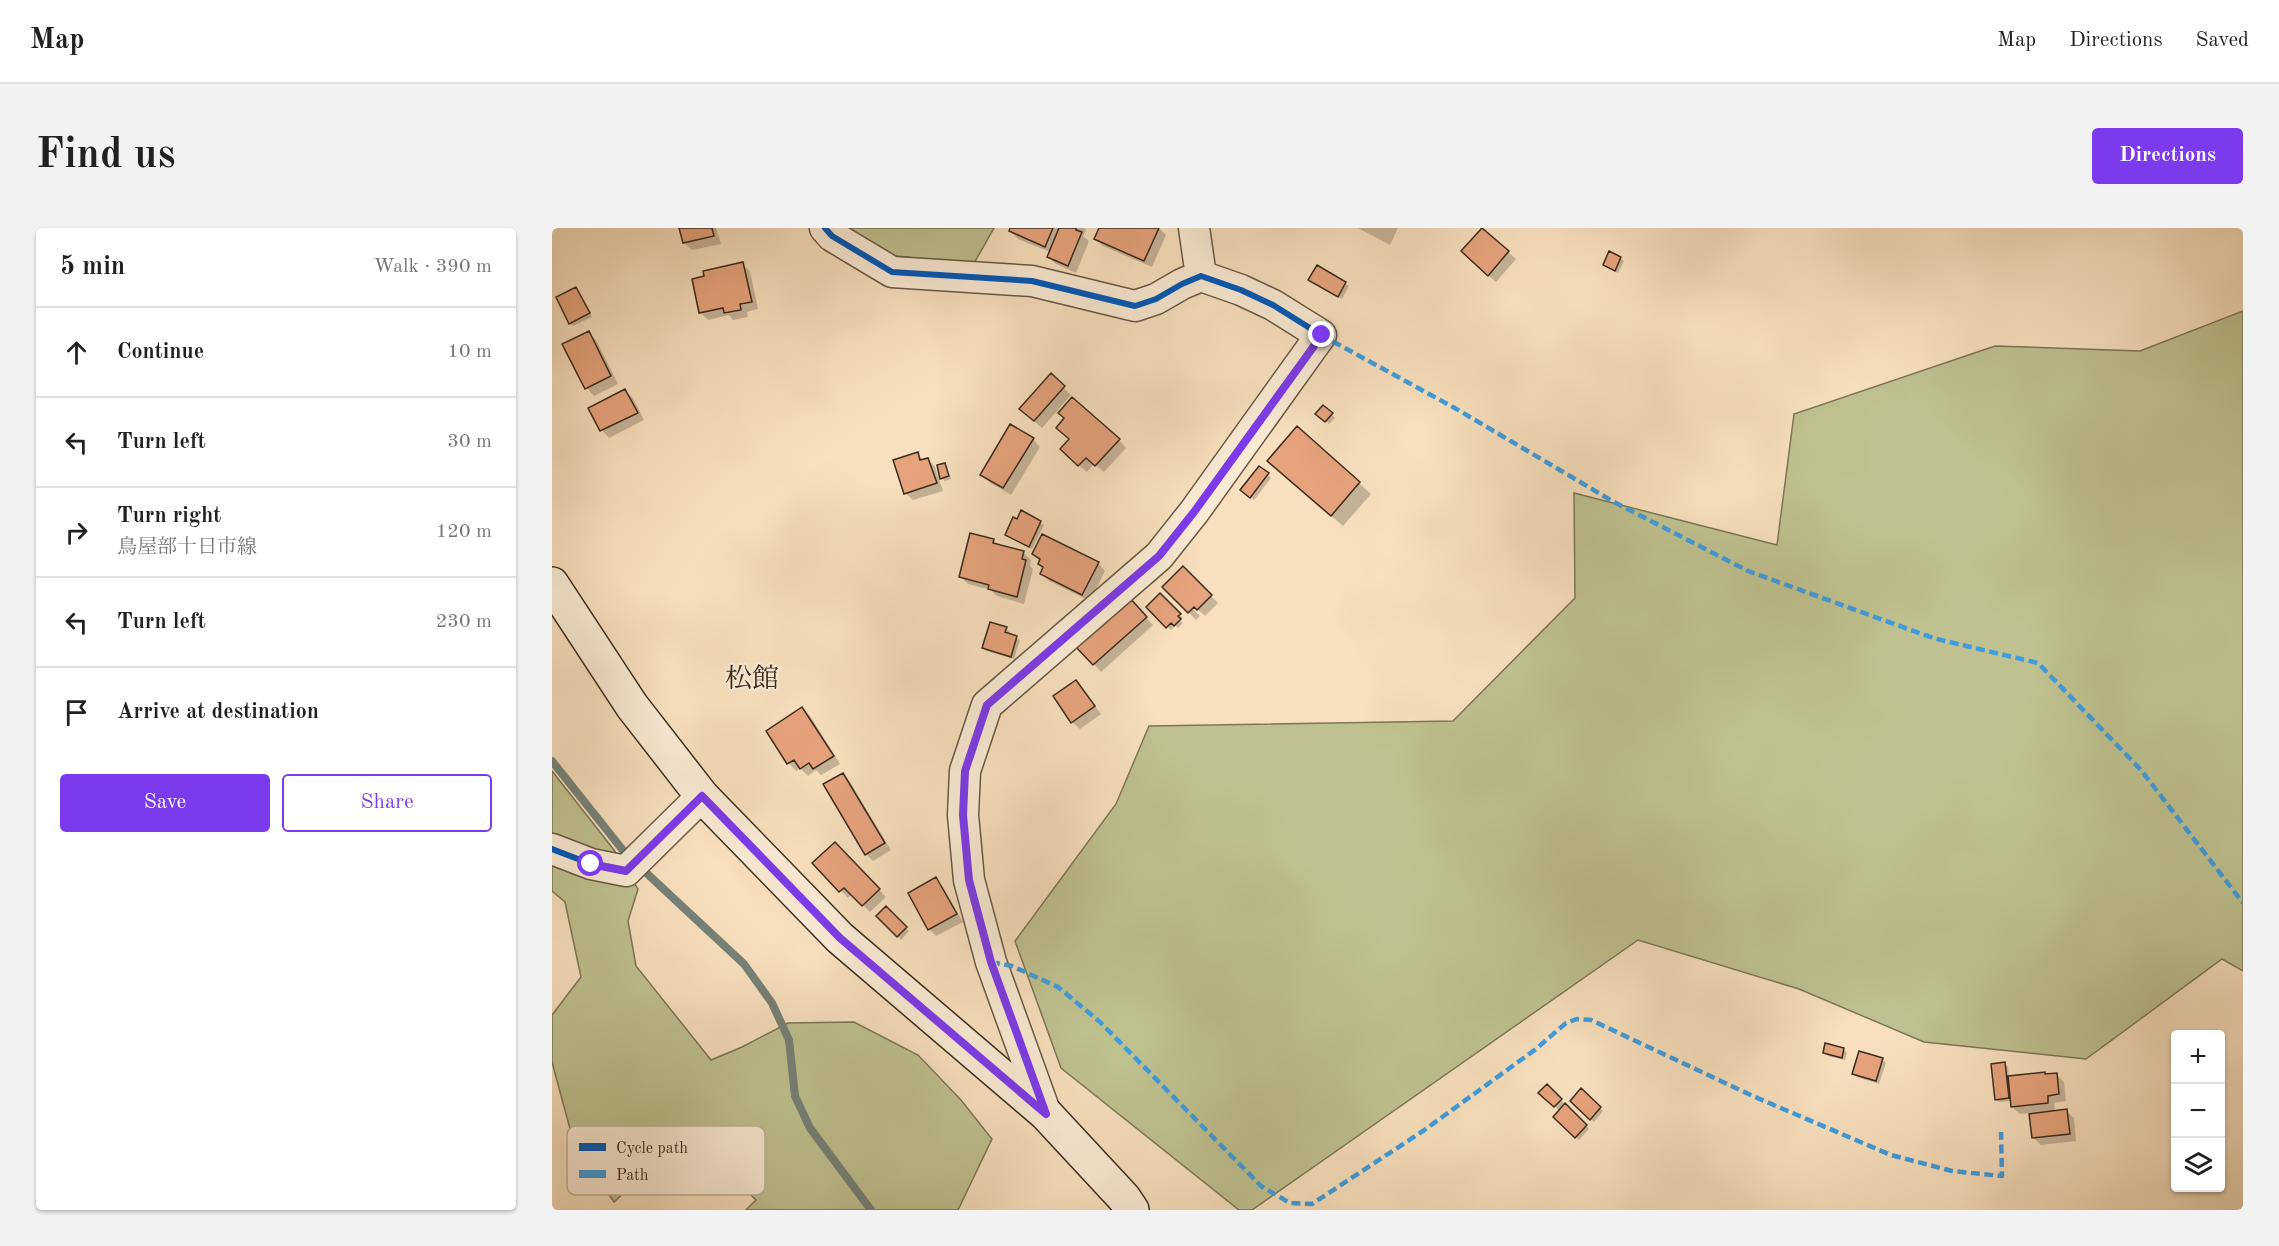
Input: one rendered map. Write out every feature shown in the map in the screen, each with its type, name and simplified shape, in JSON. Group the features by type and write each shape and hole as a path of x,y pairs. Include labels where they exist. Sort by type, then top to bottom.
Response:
{"main road":[{"path":"552,584 632,706 702,796 840,938 1046,1114 1124,1198 1132,1210"}],"street":[{"path":"825,228 832,236 892,272 1032,281 1136,306 1202,276 1273,305 1322,335 1194,512 1159,556 987,705 965,771 963,815 969,880 991,962 1046,1114"},
{"path":"1194,228 1202,276"},
{"path":"552,849 591,864 626,871 702,796"}],"green space":[{"path":"848,228 994,228 973,265 889,255"},
{"path":"2243,311 2243,971 2222,959 2086,1059 1924,1042 1799,989 1638,940 1252,1210 1239,1210 1061,1068 1015,941 1116,804 1149,726 1453,721 1575,598 1574,493 1777,545 1794,414 1995,346 2140,351"},
{"path":"552,771 614,850 638,889 628,921 636,966 711,1060 788,1023 854,1022 918,1055 961,1100 992,1139 958,1210 746,1210 756,1200 751,1195 765,1195 765,1126 569,1126 552,1062 552,1015 581,977 565,902 552,891"},
{"path":"609,1195 622,1195 614,1202"}],"building":[{"path":"679,228 712,228 714,236 683,243"},
{"path":"1010,228 1053,228 1045,247 1009,231"},
{"path":"1059,228 1076,228 1082,232 1068,266 1047,257"},
{"path":"1099,228 1159,228 1144,261 1094,239"},
{"path":"1482,228 1509,251 1488,276 1461,251"},
{"path":"1609,251 1621,257 1615,271 1603,265"},
{"path":"743,262 752,302 740,304 741,310 724,313 723,308 699,313 692,279 704,276 703,271"},
{"path":"1317,265 1346,282 1338,297 1308,280"},
{"path":"576,287 590,313 569,324 556,297"},
{"path":"589,331 611,376 585,389 562,344"},
{"path":"1051,373 1065,386 1034,421 1019,409"},
{"path":"625,389 638,413 600,431 588,408"},
{"path":"1072,397 1120,439 1095,466 1086,458 1078,466 1060,449 1069,439 1056,428 1064,418 1058,413"},
{"path":"1323,405 1333,413 1325,422 1315,414"},
{"path":"1010,424 1034,438 1003,488 980,475"},
{"path":"1297,426 1360,482 1331,516 1267,461"},
{"path":"918,452 920,460 928,458 937,483 904,494 893,460"},
{"path":"945,463 949,476 940,479 937,465"},
{"path":"1259,466 1269,473 1250,498 1240,490"},
{"path":"1021,510 1041,521 1029,547 1005,535 1013,517 1017,519"},
{"path":"970,533 994,539 993,543 1024,551 1022,559 1026,560 1017,597 988,589 989,585 959,577"},
{"path":"1042,534 1099,562 1082,595 1040,574 1043,567 1038,564 1040,559 1032,554"},
{"path":"1183,566 1212,595 1197,610 1194,607 1188,613 1162,587"},
{"path":"1160,593 1181,614 1178,616 1181,619 1174,626 1171,623 1166,628 1146,607"},
{"path":"1129,597 1147,617 1093,665 1075,646"},
{"path":"990,622 1007,627 1005,632 1017,636 1011,657 982,648"},
{"path":"1076,680 1095,706 1071,723 1053,696"},
{"path":"802,707 834,756 813,769 809,763 800,769 794,760 787,764 766,731"},
{"path":"843,773 885,843 865,855 823,784"},
{"path":"835,842 880,889 862,906 844,888 839,892 812,863"},
{"path":"936,877 957,914 928,930 908,893"},
{"path":"886,906 907,927 897,937 876,916"},
{"path":"1825,1043 1844,1048 1842,1058 1823,1053"},
{"path":"1859,1051 1883,1058 1876,1081 1852,1074"},
{"path":"2005,1062 2009,1098 1995,1100 1991,1064"},
{"path":"2045,1072 2045,1074 2057,1073 2059,1094 2048,1096 2048,1103 2011,1107 2008,1076"},
{"path":"1547,1084 1562,1099 1554,1107 1538,1093"},
{"path":"1581,1088 1601,1107 1590,1120 1570,1101"},
{"path":"1565,1103 1587,1125 1575,1138 1553,1117"},
{"path":"2067,1109 2070,1134 2032,1138 2029,1114"}],"waterway":[{"path":"552,761 626,854 744,964 772,1003 789,1040 795,1096 810,1128 871,1210"}],"marked path":[{"path":"1321,335 1453,407 1614,502 1748,571 1933,638 2038,663 2141,770 2243,903"},
{"path":"991,962 1012,966 1058,987 1100,1022 1261,1186 1290,1203 1312,1204 1423,1131 1536,1049 1566,1023 1577,1019 1591,1020 1755,1097 1891,1155 1952,1171 2002,1176 2001,1132"}],"cycle path":[{"path":"825,228 832,236 892,272 1032,281 1135,306 1156,299 1201,276 1241,290 1273,305 1321,335 1194,512 1159,556 987,705 965,771 963,815 969,880 991,962 1046,1114"},
{"path":"552,849 591,864 626,871 702,796"}],"district":[{"name":"松館","path":"752,678"}],"route":[{"path":"591,864 626,871 702,796 840,938 1046,1114 991,962 969,880 963,815 965,771 987,705 1159,556 1194,512 1322,335"}]}
